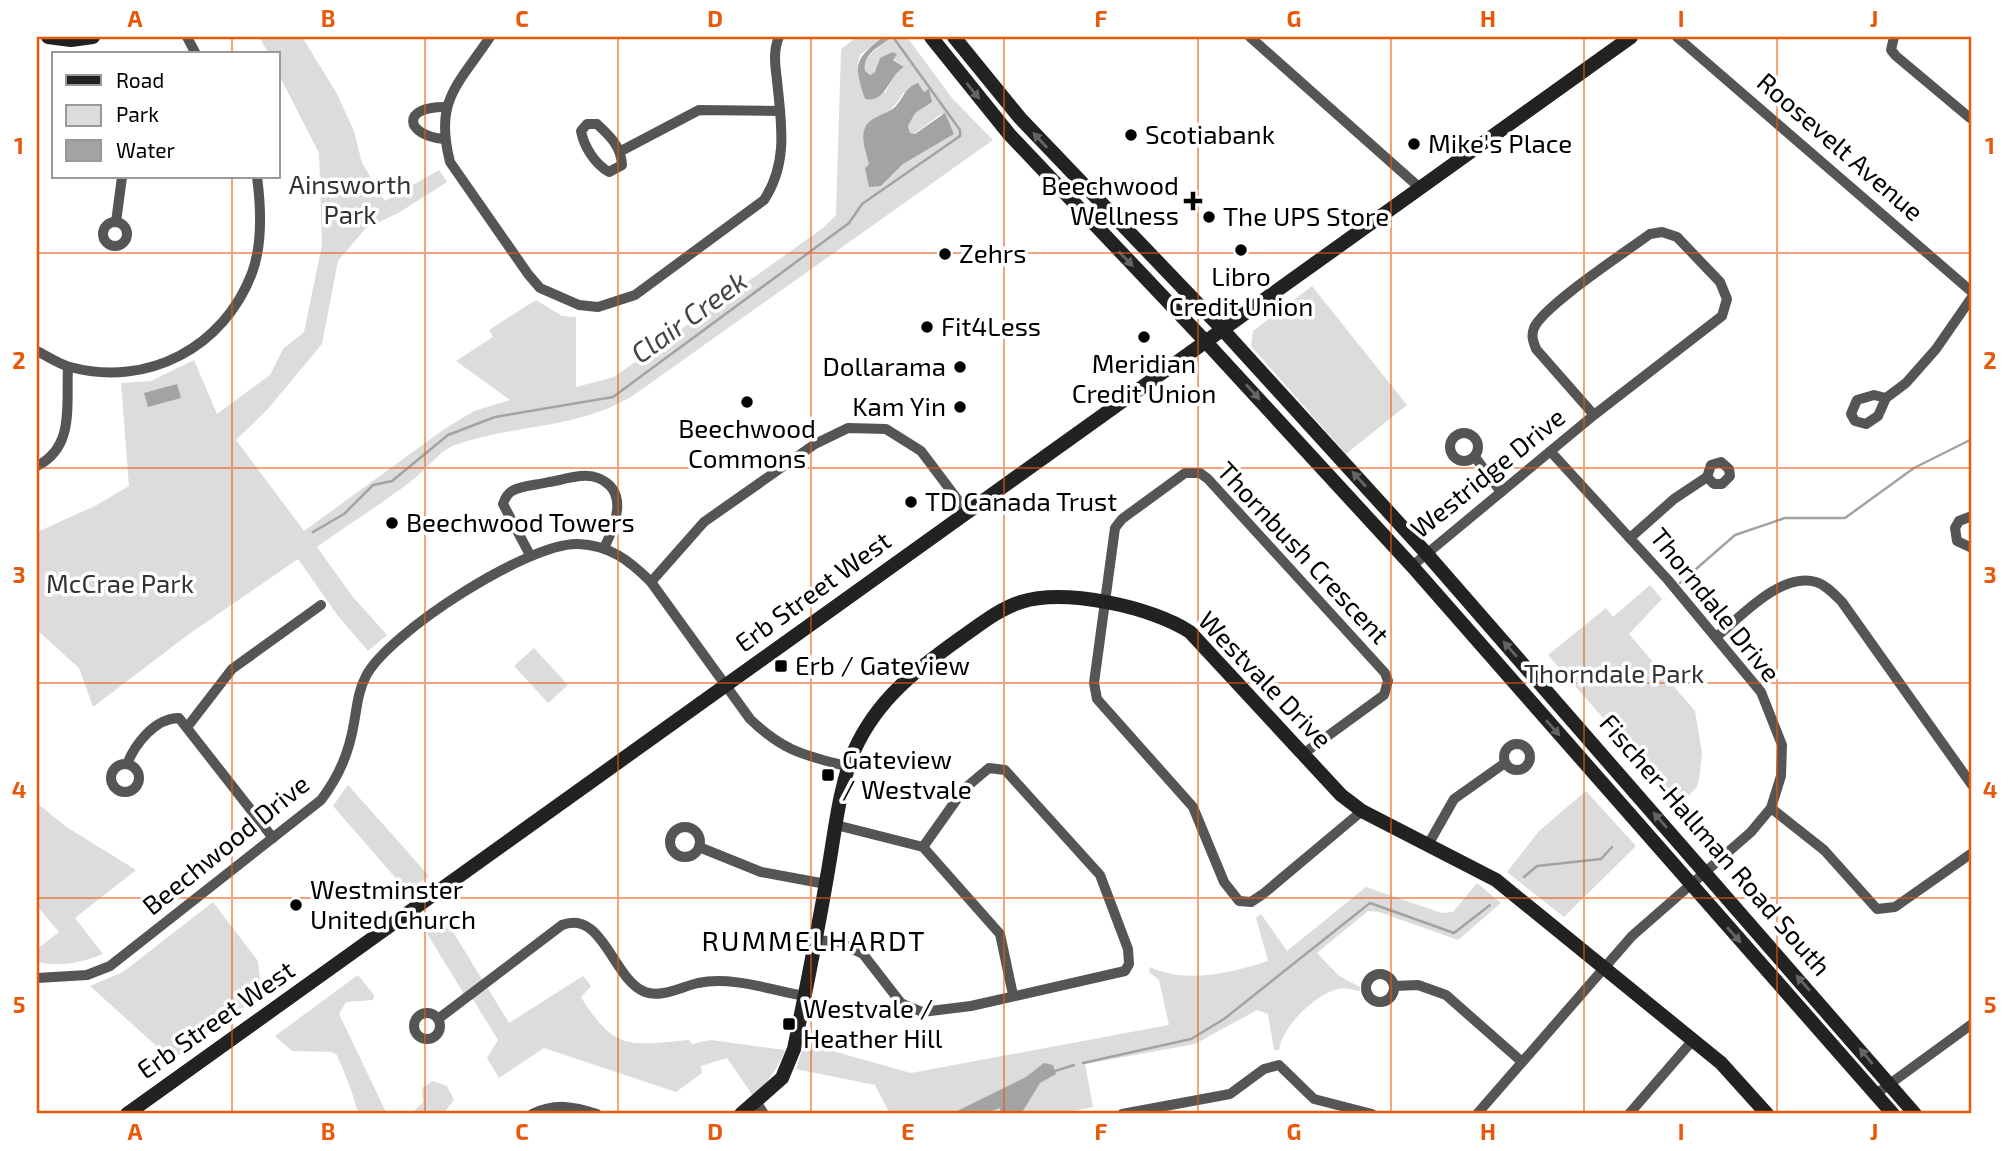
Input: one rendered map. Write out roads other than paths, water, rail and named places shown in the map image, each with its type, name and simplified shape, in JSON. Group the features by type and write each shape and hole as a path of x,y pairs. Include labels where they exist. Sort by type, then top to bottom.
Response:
{"main road":[{"path":"48,37 71,40 93,37"},
{"name":"Fischer-Hallman Road South","path":"931,37 1009,134 1206,342 1412,566 1893,1114"},
{"name":"Fischer-Hallman Road South","path":"954,37 1020,118 1223,330 1426,553 1849,1034 1915,1114"},
{"name":"Erb Street West","path":"127,1114 1632,37"},
{"name":"Westvale Drive","path":"741,1114 760,1109 782,1077 794,1049 849,767 869,723 896,687 998,612 1022,601 1045,598 1153,612 1190,632 1341,795 1362,811 1496,880 1721,1063 1767,1114"}],"street":[{"path":"490,37 446,107 444,139 450,162 528,275 552,295 579,305 598,307 635,295 764,200 774,186 781,164 775,60 779,37"},
{"path":"1250,37 1420,188"},
{"name":"Roosevelt Avenue","path":"1677,37 1972,292"},
{"path":"1894,37 1891,50 1896,56 1971,119"},
{"path":"1971,119 1972,103"},
{"path":"444,139 420,133 414,126 414,117 417,110 426,106 446,107"},
{"path":"621,151 699,110 780,111"},
{"path":"587,124 597,124 621,151 622,164 609,172 601,167 590,152 581,131 587,124"},
{"path":"116,222 122,178"},
{"path":"37,351 68,367 99,373 156,368 190,352 215,330 240,299 253,270 260,206 257,178"},
{"name":"Westridge Drive","path":"1412,566 1594,415 1713,325 1727,306 1726,291 1685,243 1671,233 1650,233 1548,311 1534,329 1536,349 1594,415"},
{"path":"1886,398 1906,383 1936,349 1972,298"},
{"path":"37,466 55,455 64,442 68,367"},
{"path":"651,582 704,522 815,444 848,428 886,429 921,451 967,512"},
{"name":"Thorndale Drive","path":"1477,1114 1604,966 1689,884 1751,832 1771,808 1781,776 1782,745 1761,692 1630,538 1551,452"},
{"path":"1475,457 1502,492"},
{"name":"Thornbush Crescent","path":"1105,604 1112,541 1122,519 1185,473 1200,473 1208,478 1385,673 1388,681 1384,695 1303,754"},
{"path":"530,555 503,504 505,498 514,489 579,477 597,477 610,487 619,504 616,524 604,548"},
{"path":"1630,538 1674,499 1707,477"},
{"path":"1972,516 1964,517 1955,528 1957,541 1972,548"},
{"name":"Beechwood Drive","path":"37,978 87,975 110,966 321,800 340,773 358,696 376,661 392,645 467,592 498,571 530,555 577,544 617,553 651,582 750,719 769,738 804,757 849,767"},
{"path":"1716,637 1786,584 1805,580 1818,582 1842,602 1972,785"},
{"path":"1105,604 1094,683 1097,699 1193,807 1233,896 1245,902 1255,900 1362,811"},
{"path":"188,726 232,668 321,605"},
{"path":"127,764 134,748 167,718 179,718 188,726 272,838"},
{"path":"1429,844 1454,799 1505,763"},
{"path":"816,940 839,942 863,954 901,1003 922,1012 959,1008 1125,971 1129,964 1128,949 1100,875 1013,778 998,768 982,772 964,789 923,847"},
{"path":"1771,808 1824,850 1877,909 1895,907 1972,853"},
{"path":"836,825 923,847 1000,934 1013,995"},
{"path":"699,847 761,872 826,884"},
{"path":"438,1018 562,925 577,922 586,924 636,987 646,992 659,993 696,984 725,981 805,996"},
{"path":"1394,986 1418,985 1446,995 1521,1061"},
{"path":"1876,1094 1972,1024"},
{"path":"1629,1114 1693,1040"},
{"path":"1122,1114 1230,1094 1264,1069 1279,1065 1314,1099 1371,1114"},
{"path":"532,1114 547,1107 562,1105 597,1114"}],"water":[{"path":"883,37 889,39 868,56 865,71 870,75 875,72 880,58 892,52 897,54 893,60 904,67 883,93 872,99 865,99 859,77 859,63 867,51"},
{"path":"918,83 924,92 929,89 932,102 915,113 908,126 910,133 915,134 945,113 954,134 903,164 881,186 869,187 865,168 869,164 863,138 865,127 895,107 907,90"},
{"path":"177,384 181,398 148,407 144,393"},
{"path":"1044,1063 1053,1065 1056,1074 1040,1083 1021,1114 1001,1114 1000,1108 982,1114 951,1114 1026,1077"}],"waterway":[{"name":"Clair Creek","path":"313,532 344,514 373,485 392,481 448,435 495,417 613,397 849,223 862,204 960,136 960,130 893,37"},
{"path":"1680,583 1735,535 1785,518 1845,518 1914,468 1972,439"},
{"path":"1524,877 1537,866 1601,859 1612,847"},
{"path":"1083,1063 1191,1039 1224,1019 1370,903 1454,933 1490,905"},
{"path":"1052,1072 1074,1065"}],"place":[{"name":"Scotiabank","path":"1131,135"},
{"name":"Mike's Place","path":"1414,144"},
{"name":"Beechwood Wellness","path":"1193,201"},
{"name":"The UPS Store","path":"1209,217"},
{"name":"Libro Credit Union","path":"1241,250"},
{"name":"Zehrs","path":"945,254"},
{"name":"Fit4Less","path":"927,327"},
{"name":"Meridian Credit Union","path":"1144,337"},
{"name":"Dollarama","path":"960,367"},
{"name":"Beechwood Commons","path":"747,402"},
{"name":"Kam Yin","path":"960,407"},
{"name":"TD Canada Trust","path":"911,502"},
{"name":"Beechwood Towers","path":"392,523"},
{"name":"Erb / Gateview","path":"781,666"},
{"name":"Gateview / Westvale","path":"828,775"},
{"name":"Westminster United Church","path":"296,905"},
{"name":"Westvale / Heather Hill","path":"789,1024"}],"district":[{"name":"RUMMELHARDT","path":"814,941"}],"park label":[{"name":"Ainsworth Park","path":"350,200"},
{"name":"McCrae Park","path":"120,584"},
{"name":"Thorndale Park","path":"1614,674"}]}
